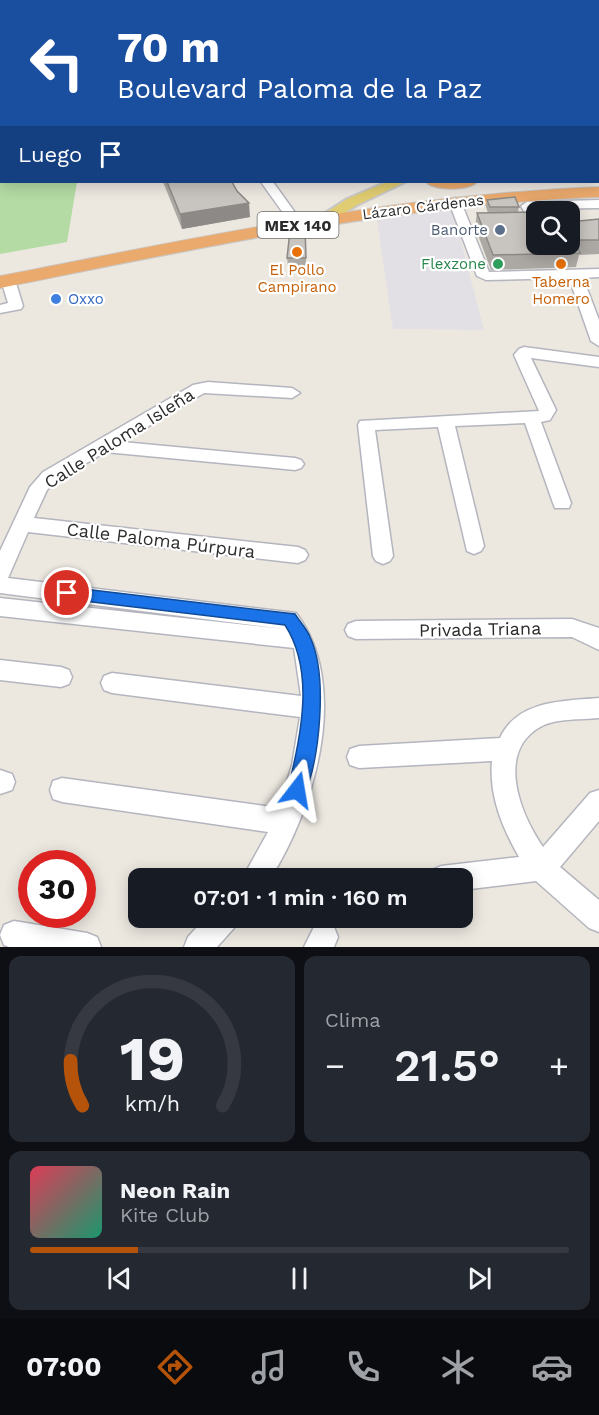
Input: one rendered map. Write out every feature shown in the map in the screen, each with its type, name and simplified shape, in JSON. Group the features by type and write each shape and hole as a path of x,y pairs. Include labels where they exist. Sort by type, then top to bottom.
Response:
{"highway":[{"name":"Lázaro Cárdenas","path":"3,275 352,202 496,183"},
{"name":"Lázaro Cárdenas","path":"3,275 321,221 455,202 598,191"}],"main road":[{"path":"321,221 352,202 396,183"}],"street":[{"path":"268,183 290,214"},
{"path":"551,201 598,191"},
{"path":"455,202 469,221 482,273 486,276 599,273"},
{"path":"575,274 599,340"},
{"path":"0,309 16,306 3,275"},
{"path":"383,556 366,425 544,416 548,410 522,355 524,352 599,362"},
{"name":"Calle Paloma Isleña","path":"0,573 39,487 49,477 199,389 208,387 292,393"},
{"path":"531,417 562,503"},
{"path":"446,422 474,546"},
{"path":"101,446 295,464"},
{"name":"Calle Paloma Púrpura","path":"23,524 298,555"},
{"path":"0,585 289,619 303,640 310,666 312,708 302,774 288,822 263,868"},
{"path":"0,607 303,640"},
{"name":"Privada Triana","path":"356,630 572,628 591,634 599,641"},
{"path":"0,670 61,677"},
{"path":"112,683 312,708"},
{"path":"599,708 552,713 524,725 507,749 502,784 518,831 543,867 599,918"},
{"path":"359,758 507,749"},
{"path":"62,790 288,822"},
{"path":"473,875 543,867 599,802"},
{"path":"198,947 215,928"},
{"path":"14,935 87,947"}],"shaded area":[{"path":"452,207 484,330 393,329 377,220"}],"green space":[{"path":"0,183 77,183 67,242 0,254"}],"building":[{"path":"167,183 233,183 249,203 180,214"},
{"path":"515,197 519,207 490,207 487,200"},
{"path":"526,212 526,254 493,255 477,213"},
{"path":"599,219 599,240 580,240 580,221"},
{"name":"El Pollo Campirano","path":"305,228 306,258 287,258 290,231"}],"place":[{"name":"Banorte","path":"500,230"},
{"name":"El Pollo Campirano","path":"297,252"},
{"name":"Flexzone","path":"498,264"},
{"name":"Taberna Homero","path":"561,264"},
{"name":"Oxxo","path":"56,299"}],"route":[{"path":"67,593 289,619 303,640 310,666 312,687 308,741 297,790"}]}
